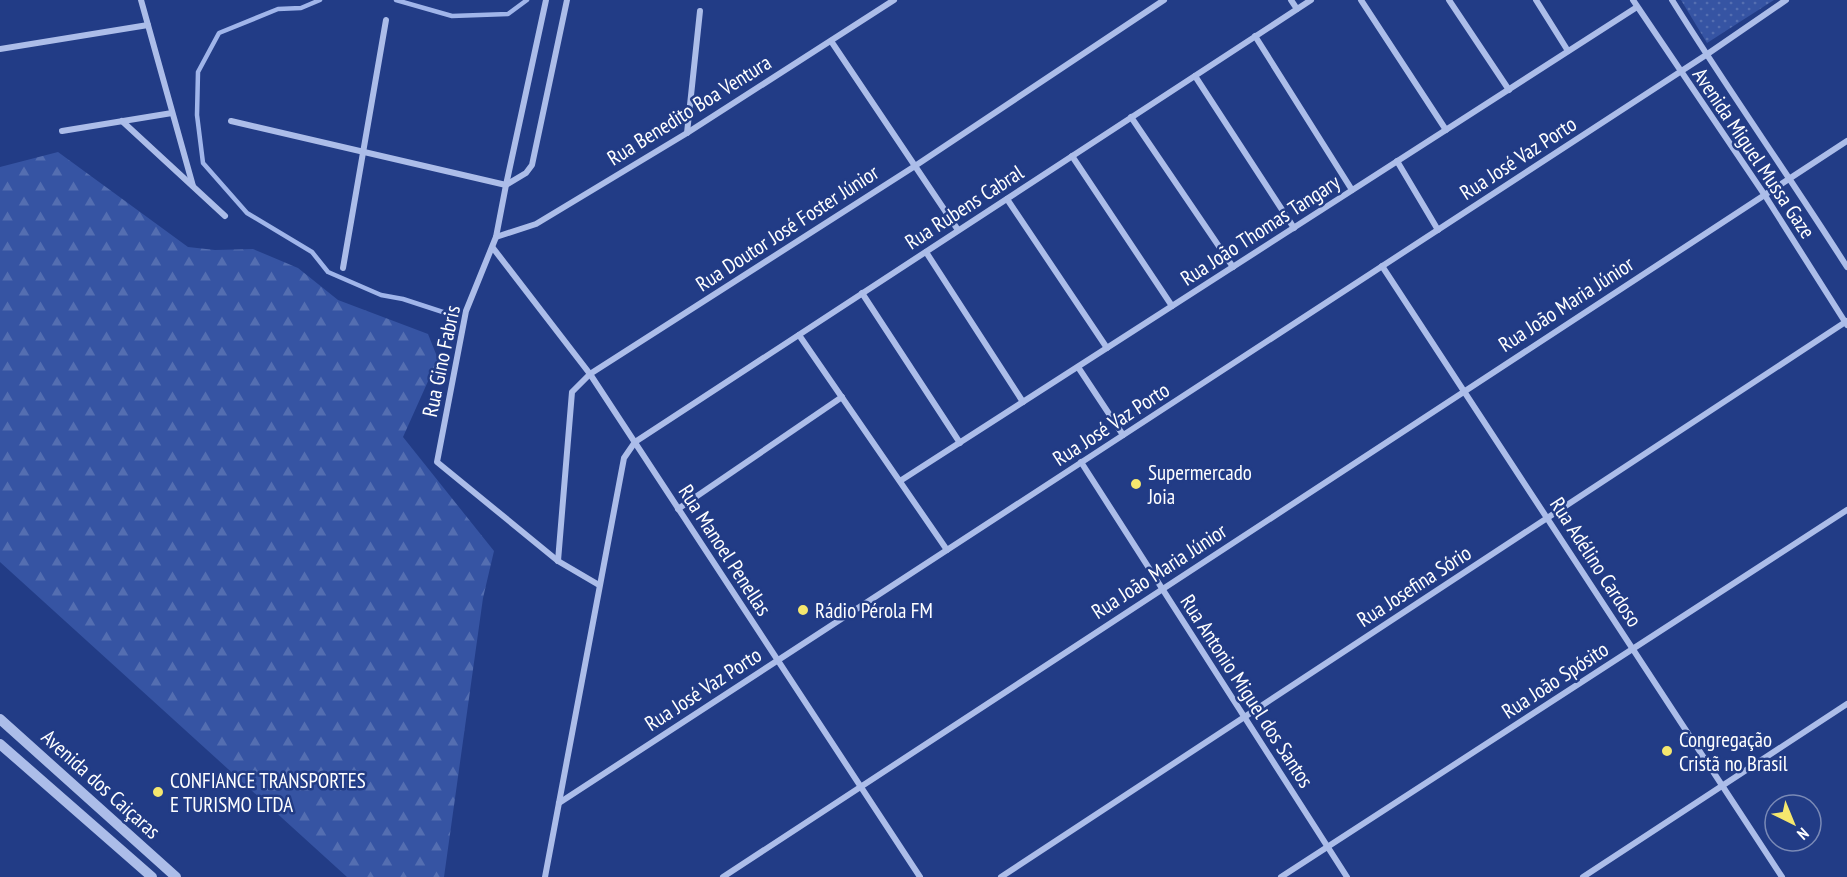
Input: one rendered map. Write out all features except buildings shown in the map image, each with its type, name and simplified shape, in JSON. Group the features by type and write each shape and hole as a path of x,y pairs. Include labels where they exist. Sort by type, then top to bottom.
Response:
{"street":[{"path":"141,0 193,186"},
{"name":"Rua Gino Fabris","path":"546,0 493,249 466,311 438,462 558,561 599,585"},
{"path":"231,121 506,185 526,173 532,165 567,0"},
{"name":"Rua Benedito Boa Ventura","path":"496,237 536,224 687,133 894,0"},
{"name":"Rua Doutor José Foster Júnior","path":"558,561 572,392 590,374 915,166 1164,0"},
{"path":"1291,0 1297,9"},
{"name":"Rua Rubens Cabral","path":"634,442 1311,0"},
{"path":"1361,0 1446,130"},
{"path":"1449,0 1509,90"},
{"path":"1536,0 1569,51"},
{"name":"Avenida Miguel Mussa Gaze","path":"1633,0 1764,194 1846,323"},
{"name":"Avenida Miguel Mussa Gaze","path":"1672,0 1847,267"},
{"path":"1706,55 1786,0"},
{"name":"Rua João Thomas Tangary","path":"900,481 1638,7"},
{"path":"687,133 700,11"},
{"path":"343,268 387,20"},
{"path":"0,49 148,25"},
{"path":"1256,36 1352,190"},
{"path":"831,41 958,230"},
{"name":"Rua José Vaz Porto","path":"559,803 1706,55"},
{"path":"1195,76 1294,228"},
{"path":"62,131 172,113"},
{"path":"1131,117 1233,267"},
{"path":"122,121 225,216"},
{"path":"1790,177 1847,141"},
{"path":"1072,156 1172,306"},
{"path":"1397,161 1438,230"},
{"name":"Rua João Maria Júnior","path":"723,877 1790,177"},
{"path":"1007,199 1107,348"},
{"name":"Rua Manoel Penellas","path":"493,249 590,374 920,877"},
{"path":"926,252 1023,402"},
{"name":"Rua Adélino Cardoso","path":"1382,266 1782,877"},
{"path":"862,293 960,443"},
{"name":"Rua Josefina Sório","path":"1001,877 1846,323"},
{"path":"799,335 947,550"},
{"path":"1078,367 1123,435"},
{"path":"678,509 842,397"},
{"path":"545,877 624,458 634,442"},
{"name":"Rua Antonio Miguel dos Santos","path":"1082,462 1347,877"},
{"name":"Rua João Spósito","path":"1281,877 1847,510"},
{"path":"1583,877 1847,704"},
{"name":"Avenida dos Caiçaras","path":"0,719 176,877"},
{"name":"Avenida dos Caiçaras","path":"0,744 152,877"}],"green space":[{"path":"1681,0 1774,0 1707,43"},
{"path":"58,152 188,247 215,250 253,249 298,268 338,300 428,334 438,359 403,437 494,551 483,598 444,877 347,877 0,562 0,167"}],"waterway":[{"path":"320,0 301,8 278,9 219,33 198,72 197,115 203,163 247,213 312,252 328,272 381,295 403,299 452,315"},
{"path":"396,0 452,16 508,14 527,0"}],"place":[{"name":"Supermercado Joia","path":"1136,484"},
{"name":"Rádio Pérola FM","path":"803,610"},
{"name":"Congregação Cristã no Brasil","path":"1667,751"},
{"name":"CONFIANCE TRANSPORTES E TURISMO LTDA","path":"158,792"}]}
